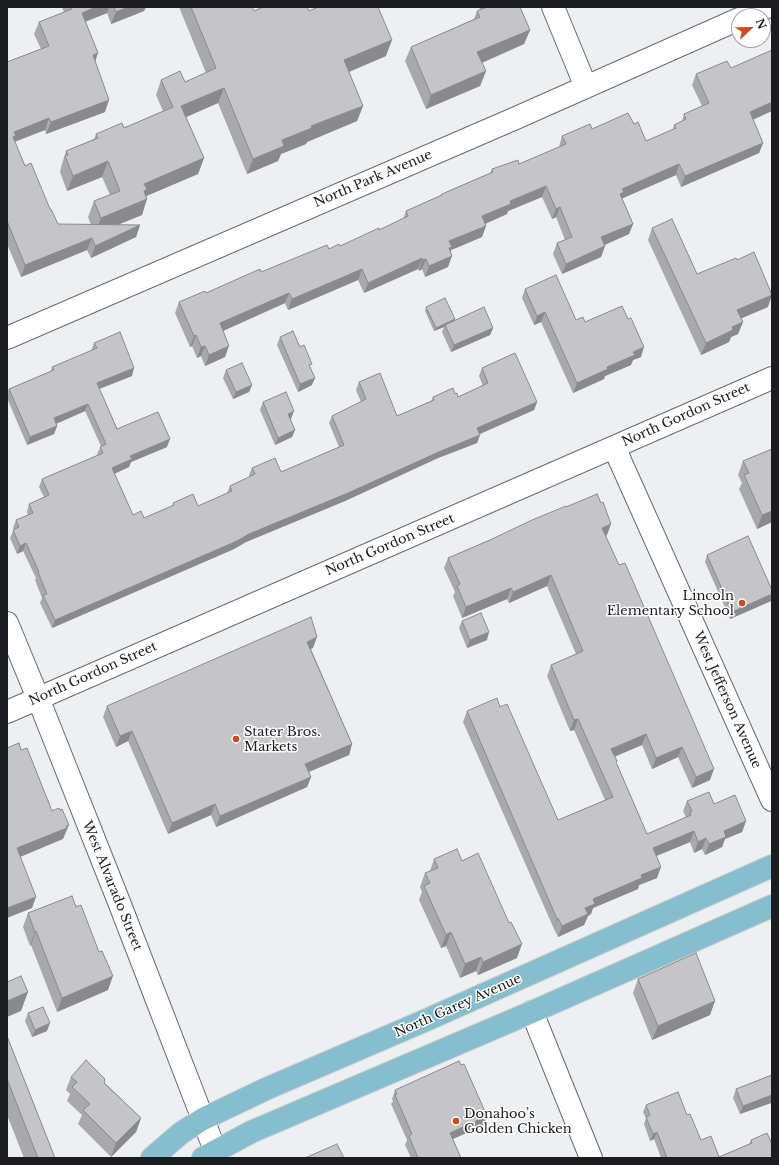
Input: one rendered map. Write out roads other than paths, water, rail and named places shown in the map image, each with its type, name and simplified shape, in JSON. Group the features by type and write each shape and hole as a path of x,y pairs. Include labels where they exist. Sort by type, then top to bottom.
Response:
{"main road":[{"name":"North Garey Avenue","path":"152,1158 181,1133 203,1119 268,1088 417,1024 772,866"},
{"path":"212,1155 257,1129 532,1012 772,906"}],"street":[{"path":"553,7 586,87"},
{"name":"North Park Avenue","path":"7,338 731,23"},
{"name":"North Gordon Street","path":"7,712 772,378"},
{"name":"West Jefferson Avenue","path":"614,447 772,800"},
{"name":"West Alvarado Street","path":"7,623 38,698 203,1119 212,1155"},
{"path":"532,1012 591,1158"}],"place":[{"name":"Lincoln Elementary School","path":"742,603"},
{"name":"Stater Bros. Markets","path":"236,739"},
{"name":"Donahoo’s Golden Chicken","path":"456,1121"}]}
